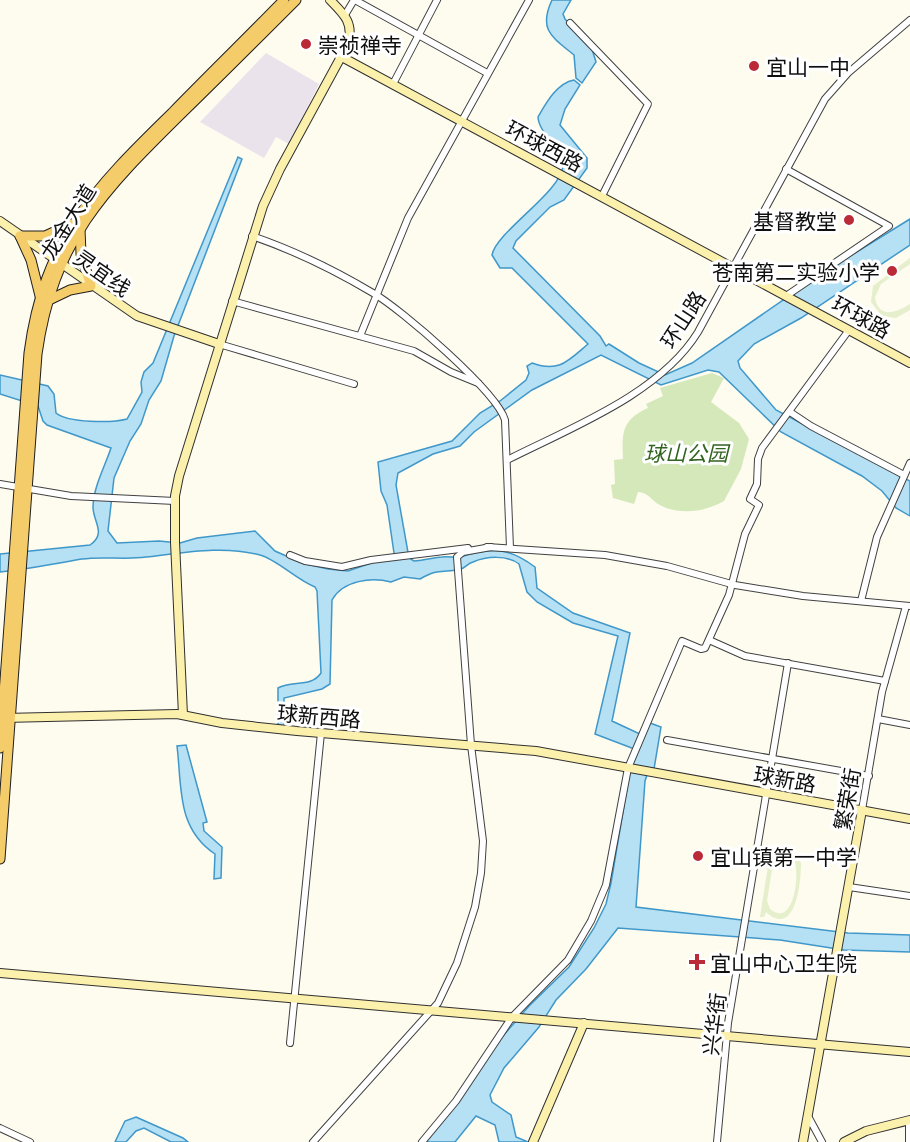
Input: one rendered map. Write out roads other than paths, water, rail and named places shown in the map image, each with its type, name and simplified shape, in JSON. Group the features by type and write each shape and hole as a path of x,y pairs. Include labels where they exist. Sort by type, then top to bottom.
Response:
{"main road":[{"name":"龙金大道","path":"0,859 6,718 31,376 39,337 43,299 57,262 77,224 115,169 284,0"},
{"name":"龙金大道","path":"77,224 120,174 296,0"},
{"path":"77,224 79,248 91,286 43,299 20,236 51,234 77,224"},
{"name":"龙金大道","path":"0,748 6,718"}],"street":[{"path":"324,0 345,24 346,33 340,57"},
{"path":"183,715 175,542 175,501 181,467 252,236 280,169 345,49 350,34 345,15 330,0"},
{"path":"345,15 355,0 487,73"},
{"path":"393,84 437,0"},
{"path":"360,336 408,218 460,120 529,0"},
{"name":"环山路","path":"507,460 649,384 664,372 693,340 820,107 836,85 910,20"},
{"path":"570,23 648,104 602,196"},
{"name":"环球西路","path":"340,57 733,267"},
{"path":"786,169 889,226 787,296"},
{"name":"灵宜线","path":"0,220 91,286 137,316 219,344"},
{"path":"252,236 278,246 376,294 480,384 497,402 503,413 510,548"},
{"name":"环球路","path":"733,267 910,363"},
{"path":"232,301 418,352 451,372 480,384"},
{"path":"422,1142 456,1101 515,1017 564,965 596,912 606,885 634,750 682,641 701,649 705,648 709,640 732,584 743,540 759,505 750,500 758,484 758,459 776,430 849,330"},
{"path":"219,344 354,384"},
{"path":"788,413 904,475"},
{"path":"861,601 873,549 889,507 910,463"},
{"path":"0,484 93,498 175,501"},
{"path":"313,1142 432,1010 447,986 463,948 481,873 482,829 471,745 457,557 463,552 491,547"},
{"path":"290,555 337,567 409,555 491,547 510,548 622,558 667,566 732,584 908,606"},
{"name":"繁荣街","path":"803,1142 885,681 908,606"},
{"path":"709,640 744,656 885,681"},
{"name":"兴华街","path":"717,1142 727,1035 788,663"},
{"name":"球新西路","path":"6,718 183,715 222,723 554,753 629,768"},
{"path":"878,718 910,725"},
{"path":"290,1043 321,733"},
{"path":"667,740 868,776"},
{"name":"球新路","path":"629,768 910,819"},
{"path":"849,887 910,896"},
{"path":"0,973 910,1052"},
{"path":"533,1142 584,1023"},
{"path":"809,1118 822,1142"},
{"path":"844,1142 866,1131 909,1120 909,1142"},
{"path":"0,1128 30,1142"}],"water":[{"path":"552,0 571,0 563,14 565,19 591,46 596,62 582,83 576,78 574,55 554,38 547,26 546,19"},
{"path":"574,80 580,85 565,109 560,125 587,158 587,168 564,200 550,207 516,241 513,248 600,336 606,346 609,344 639,363 665,375 692,363 818,276 910,219 910,245 801,318 754,344 738,361 740,368 776,410 910,481 910,516 896,508 882,491 862,476 781,432 719,372 708,370 661,385 601,355 532,390 474,432 460,446 433,454 398,473 396,485 409,558 414,561 458,557 491,550 508,552 535,567 537,588 573,613 630,633 612,721 642,735 650,723 661,727 654,769 649,769 645,781 636,907 848,933 910,935 910,952 844,950 780,940 618,928 586,969 556,1000 539,1027 504,1068 490,1095 492,1102 511,1115 516,1137 528,1142 499,1142 495,1125 476,1116 455,1142 426,1142 496,1044 529,1006 569,967 594,928 606,904 629,776 637,750 595,734 618,636 573,623 537,602 527,592 519,564 509,559 497,557 484,559 461,569 436,572 420,579 404,577 391,582 367,580 350,584 337,593 332,600 330,684 322,689 284,698 284,726 278,725 278,688 312,681 321,673 317,591 315,587 266,557 246,552 217,550 138,558 90,558 0,572 0,554 90,545 95,541 98,536 98,527 93,507 94,500 97,485 111,448 47,425 43,421 38,406 0,394 0,375 48,386 54,394 56,413 70,419 111,421 127,419 142,392 141,382 144,372 153,363 238,157 242,159 174,336 161,381 149,400 141,424 130,441 114,478 108,531 117,543 159,541 180,543 197,538 255,531 275,551 302,563 328,569 348,571 377,561 395,560 387,505 381,491 378,462 452,441 480,413 500,401 526,380 529,373 527,366 532,363 549,367 563,364 588,344 512,268 500,268 492,255 504,235 541,200 560,176 563,166 560,153 542,130 538,117 557,89"},
{"path":"186,745 207,822 203,823 204,831 222,847 221,878 214,879 215,854 202,844 193,832 183,805 177,746"},
{"path":"136,1117 188,1142 171,1142 144,1128 136,1131 126,1142 115,1142 125,1121"}],"place":[{"name":"崇祯禅寺","path":"306,44"},
{"name":"宜山一中","path":"754,66"},
{"name":"基督教堂","path":"849,220"},
{"name":"苍南第二实验小学","path":"892,271"},
{"name":"宜山镇第一中学","path":"698,856"},
{"name":"宜山中心卫生院","path":"697,962"}],"park label":[{"name":"球山公园","path":"686,452"}]}
